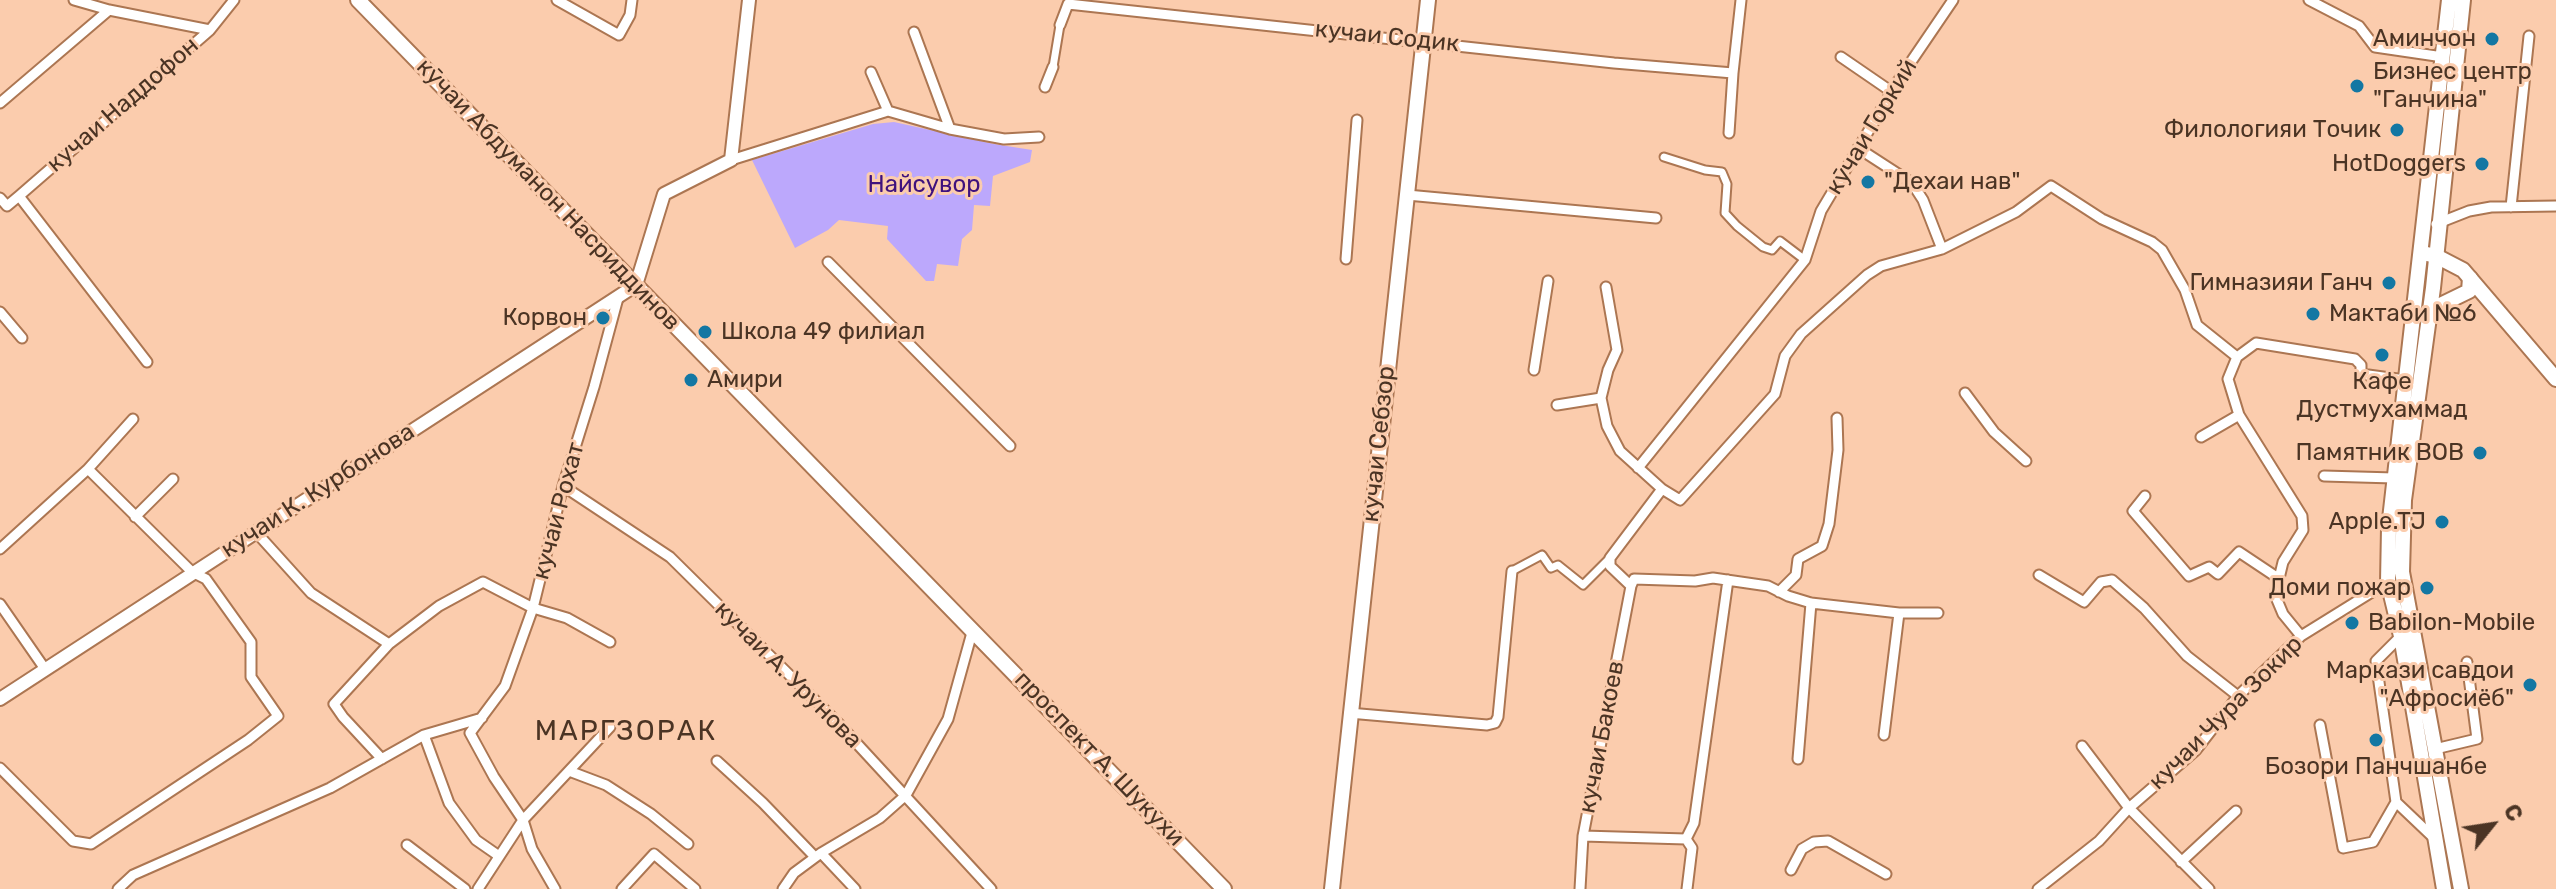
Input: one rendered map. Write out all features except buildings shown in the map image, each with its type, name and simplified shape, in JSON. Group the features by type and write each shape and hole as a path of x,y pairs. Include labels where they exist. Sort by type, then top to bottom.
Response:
{"main road":[{"name":"кӯчаи Абдуманон Насриддинов","path":"358,0 973,629"},
{"name":"кучаи Себзор","path":"1332,889 1428,0"},
{"path":"2449,0 2425,227 2430,310 2404,500 2402,572 2461,889"},
{"path":"2444,889 2401,636 2388,582 2389,528 2405,380 2429,254 2441,217 2463,0"},
{"path":"2429,254 2463,270 2556,379"},
{"path":"2430,310 2469,291 2470,278"},
{"name":"проспект А. Шукухи","path":"973,629 1224,889"}],"street":[{"path":"74,0 210,30"},
{"name":"кучаи Наддофон","path":"2,204 19,196 210,30 234,0"},
{"path":"557,0 619,35 630,15 632,0"},
{"path":"731,160 749,0"},
{"path":"1729,133 1741,0"},
{"name":"кӯчаи Горкий","path":"1638,468 1805,260 1821,211 1892,92 1953,0"},
{"path":"2309,0 2359,26 2375,47 2443,57"},
{"name":"кучаи Содик","path":"1045,87 1068,4 1733,73"},
{"path":"0,103 109,10"},
{"path":"914,32 950,129"},
{"path":"2511,207 2529,36"},
{"path":"1841,57 1892,92"},
{"path":"871,72 888,111"},
{"path":"636,285 664,194 731,160 888,111 950,129 1004,139 1039,137"},
{"path":"1346,259 1357,120"},
{"path":"1858,148 1912,183 1923,200 1942,249"},
{"path":"1664,157 1722,172 1727,184 1725,213 1737,226 1763,247 1772,250 1780,241 1805,260"},
{"path":"1606,287 1617,350 1601,398 1607,426 1620,451 1662,489 1680,500 1775,394 1785,356 1801,334 1867,275 1881,266 1942,249 2016,212 2051,186 2102,219 2152,242 2162,250 2185,290 2197,325 2237,357"},
{"path":"1407,195 1656,218"},
{"path":"19,196 147,362"},
{"path":"2425,227 2441,217 2469,211 2556,206"},
{"path":"828,262 1010,446"},
{"path":"1534,370 1548,281"},
{"name":"кучаи К. Курбонова","path":"0,699 636,285"},
{"name":"кучаи Рохат","path":"479,722 505,686 533,608 563,486 618,298"},
{"path":"0,312 22,338"},
{"path":"2301,636 2283,614 2275,595 2283,562 2303,530 2302,516 2239,415 2228,379 2237,357 2256,343 2355,359 2361,365 2361,374 2405,380"},
{"path":"1965,393 1994,432 2026,461"},
{"path":"1557,405 1601,398"},
{"path":"2201,437 2239,415"},
{"path":"1779,592 1796,575 1798,559 1822,546 1829,524 1838,450 1837,418"},
{"path":"0,549 88,469 133,419"},
{"path":"0,768 73,841 91,844 248,740 278,716 251,677 251,642 206,579 192,572 88,469"},
{"path":"2324,476 2394,478"},
{"path":"135,517 173,479"},
{"name":"кучаи А. Урунова","path":"563,486 670,557 837,722 991,889"},
{"path":"1349,713 1487,725 1495,723 1512,571 1542,555 1551,568 1558,565 1583,585 1610,558 1662,489"},
{"path":"2145,496 2133,511 2189,576 2209,567 2218,574 2239,552 2278,578"},
{"path":"255,531 311,593 389,644"},
{"path":"1610,558 1610,566 1631,586 1634,579 1695,581 1713,578 1768,586 1811,603 1899,613 1938,613"},
{"path":"2039,575 2084,602 2101,582 2112,580 2144,608 2187,656 2238,696"},
{"path":"1686,839 1694,823 1728,580"},
{"path":"382,759 334,704 389,644 439,606 483,582 533,608 567,618 610,642"},
{"name":"кучаи Чура Зокир","path":"2038,889 2099,841 2129,808 2196,750 2238,696 2301,636 2388,582"},
{"name":"кучаи Бакоев","path":"1580,889 1583,836 1631,586"},
{"path":"1798,759 1811,603"},
{"path":"0,604 45,669"},
{"path":"1884,735 1899,613"},
{"path":"783,889 794,873 880,818 906,795 948,719 973,629"},
{"path":"2320,725 2343,848 2373,842 2396,802 2376,661 2401,636"},
{"path":"2435,749 2477,739 2467,662"},
{"path":"118,889 133,875 330,788 424,735 479,722"},
{"path":"479,722 470,733 523,820 532,849 555,889"},
{"path":"478,889 523,820 610,727"},
{"path":"424,735 449,803 476,840 499,856"},
{"path":"2082,746 2129,808 2209,889"},
{"path":"717,761 855,889"},
{"path":"569,771 606,785 651,814 688,844"},
{"path":"2396,802 2436,840"},
{"path":"2181,862 2236,811"},
{"path":"1583,836 1686,839"},
{"path":"1686,839 1692,848 1687,889"},
{"path":"1791,870 1802,849 1814,842 1828,841 1886,874"},
{"path":"407,845 465,889"},
{"path":"622,889 654,854 695,889"}],"green space":[{"name":"Найсувор","path":"894,122 1032,150 1030,162 993,176 990,206 974,205 972,230 962,239 958,266 937,264 934,281 926,281 887,239 888,226 839,220 828,230 795,248 752,160 873,124"}],"place":[{"name":"Аминчон","path":"2492,39"},
{"name":"Бизнес центр \"Ганчина\"","path":"2357,86"},
{"name":"Филологияи Точик","path":"2397,130"},
{"name":"HotDoggers","path":"2482,164"},
{"name":"\"Дехаи нав\"","path":"1868,182"},
{"name":"Гимназияи Ганч","path":"2389,283"},
{"name":"Мактаби №6","path":"2313,314"},
{"name":"Корвон","path":"603,318"},
{"name":"Школа 49 филиал","path":"705,332"},
{"name":"Кафе Дустмухаммад","path":"2382,355"},
{"name":"Амири","path":"691,380"},
{"name":"Памятник ВОВ","path":"2480,453"},
{"name":"Apple.TJ","path":"2442,522"},
{"name":"Доми пожар","path":"2427,588"},
{"name":"Babilon-Mobile","path":"2352,623"},
{"name":"Маркази савдои \"Афросиёб\"","path":"2530,685"},
{"name":"Бозори Панчшанбе","path":"2376,740"}],"district":[{"name":"МАРГЗОРАК","path":"626,732"}]}
